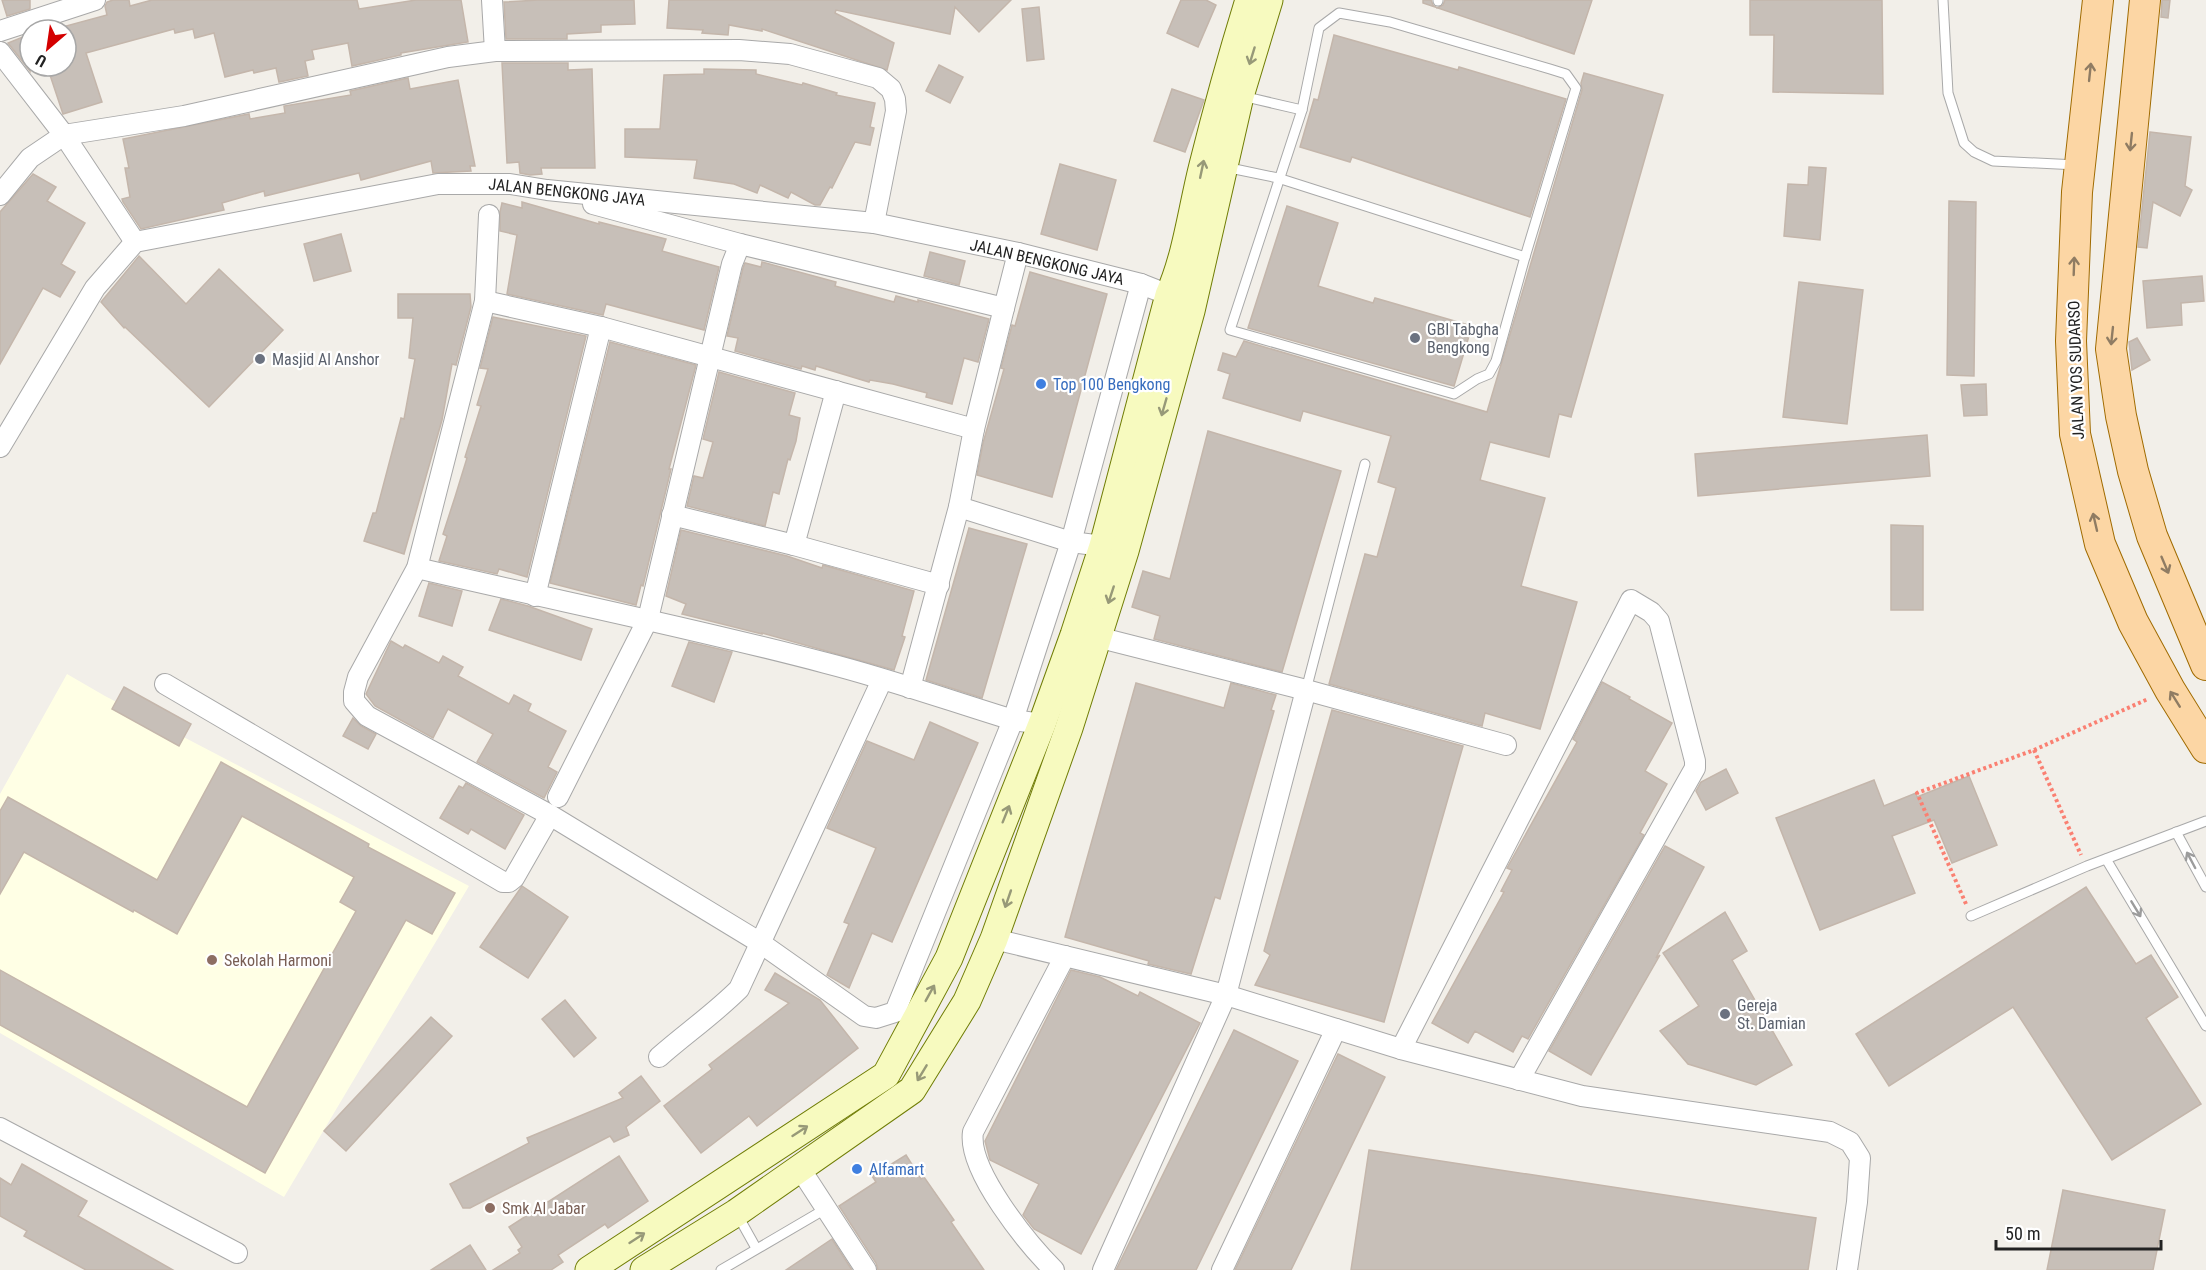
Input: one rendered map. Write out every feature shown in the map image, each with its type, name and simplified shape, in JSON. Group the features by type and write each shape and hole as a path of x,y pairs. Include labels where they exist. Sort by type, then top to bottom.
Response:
{"main road":[{"path":"589,1270 886,1075 949,958 1042,724 1103,546 1169,295 1190,226 1219,96 1249,0"},
{"path":"644,1270 801,1170 912,1090 967,1001 994,939 1069,728 1125,551 1191,311 1240,96 1269,0"},
{"name":"JALAN YOS SUDARSO","path":"2098,0 2077,192 2071,341 2075,434 2100,544 2133,622 2170,690 2206,748"},
{"path":"2145,0 2111,349 2121,416 2133,471 2152,536 2206,665"}],"street":[{"path":"0,31 95,0"},
{"path":"492,0 495,51"},
{"path":"0,195 30,158 64,135 184,116 448,57 495,51 739,50 790,54 878,78 891,89 896,111 874,223"},
{"path":"0,52 64,135 135,242 95,288 0,447"},
{"name":"JALAN BENGKONG JAYA","path":"135,242 438,184 510,184 547,190 874,223 1018,254 1141,284 1169,295"},
{"path":"547,190 740,244 1005,308"},
{"path":"489,215 485,301 417,567 358,677 354,701 368,716 550,815 759,942 864,1016 876,1018 895,1012 1013,720 1071,542 1141,284"},
{"path":"558,796 648,619 732,264 740,244"},
{"path":"910,688 959,507 974,429 1018,254"},
{"path":"485,301 601,327 974,429"},
{"path":"535,596 601,327"},
{"path":"794,545 836,391"},
{"path":"959,507 1071,542 1103,546"},
{"path":"672,515 794,545 939,585"},
{"path":"417,567 535,596 648,619 828,663 1013,720 1042,724"},
{"path":"1401,1048 1630,600 1651,612 1659,621 1695,768 1519,1080"},
{"path":"1097,637 1306,690 1506,745"},
{"path":"659,1058 682,1036 717,1011 739,989 882,680"},
{"path":"165,684 503,882 509,882 514,878 550,815"},
{"path":"1103,1270 1226,995 1306,690"},
{"path":"994,939 1226,995 1401,1048 1582,1096 1830,1132 1850,1142 1860,1158 1857,1202 1847,1270"},
{"path":"921,947 949,958"},
{"path":"1054,1270 1041,1257 997,1200 971,1144 973,1132 1065,956"},
{"path":"1222,1270 1336,1029"},
{"path":"0,1128 237,1252"},
{"path":"801,1170 866,1270"}],"lane":[{"path":"1943,0 1948,93 1964,143 1974,152 1993,161 2081,165"},
{"path":"1339,13 1390,22 1566,74 1576,88 1496,361 1489,374 1454,394 1230,330 1302,110 1319,28 1339,13"},
{"path":"1240,96 1302,110"},
{"path":"1223,166 1278,178 1525,257"},
{"path":"1306,690 1365,464"},
{"path":"1971,916 2106,859 2206,821"},
{"path":"2176,832 2206,887"},
{"path":"2106,859 2206,1026"},
{"path":"721,1270 827,1208"},
{"path":"736,1213 756,1248"}],"path":[{"path":"1971,916 1917,793 2034,750 2170,690"},
{"path":"2034,750 2087,867"}],"shaded area":[{"name":"Sekolah Harmoni","path":"67,674 469,886 284,1197 0,1033 0,794"}],"building":[{"path":"2,0 30,0 30,9 7,16"},
{"path":"129,0 130,6 152,0 357,0 359,9 416,0 461,0 468,42 401,53 401,55 352,66 348,43 312,50 314,59 305,61 308,76 279,82 276,68 254,73 253,70 225,77 214,33 195,38 193,29 175,33 174,29 86,53 102,102 63,114 51,78 78,78 78,23 107,15 105,6 107,2"},
{"path":"634,0 635,24 601,25 601,32 567,34 567,39 506,39 504,2"},
{"path":"669,0 1011,0 979,32 955,7 950,34 836,10 835,13 894,43 887,70 762,29 762,31 729,25 728,35 702,33 703,30 667,28"},
{"path":"1181,0 1206,0 1216,5 1198,47 1167,33"},
{"path":"1423,0 1431,0 1436,8 1423,3"},
{"path":"1445,0 1592,0 1574,54 1437,8 1443,5"},
{"path":"1750,0 1882,0 1883,94 1773,92 1774,35 1750,35"},
{"path":"2162,0 2170,0 2168,18 2161,17"},
{"path":"1039,7 1044,59 1027,61 1022,9"},
{"path":"1334,35 1458,70 1459,67 1566,99 1530,217 1352,157 1350,162 1300,147 1314,99 1318,100"},
{"path":"18,39 18,56 8,43"},
{"path":"502,63 568,63 568,70 592,69 595,168 541,168 542,174 530,175 520,173 519,162 507,163"},
{"path":"939,65 963,77 950,103 926,91"},
{"path":"704,69 756,70 756,74 802,85 803,83 837,93 836,95 875,103 870,127 874,128 870,145 855,142 832,188 830,187 820,205 815,205 791,192 788,198 760,185 757,193 734,184 694,178 697,160 625,157 625,129 660,129 664,75 704,74"},
{"path":"1584,73 1663,95 1571,417 1559,414 1549,457 1490,442 1480,480 1545,498 1521,586 1577,602 1540,729 1485,713 1482,726 1329,684 1365,554 1377,557 1396,488 1378,482 1391,436 1303,411 1300,421 1223,398 1230,374 1218,370 1223,353 1236,357 1244,341 1487,412 1582,90 1581,83"},
{"path":"408,78 410,89 458,80 475,166 470,166 471,171 433,173 431,161 361,180 359,173 265,196 264,191 222,203 224,210 141,229 123,202 122,199 130,197 125,168 129,168 123,139 249,114 250,119 285,113 284,106 351,95 350,91"},
{"path":"1172,89 1204,100 1185,152 1154,141"},
{"path":"2150,132 2191,137 2185,186 2192,190 2180,216 2153,202 2147,248 2138,247"},
{"path":"1060,164 1116,180 1097,250 1041,234"},
{"path":"1809,167 1826,168 1820,240 1784,236 1788,184 1808,185"},
{"path":"33,174 56,187 47,201 85,223 61,264 75,272 60,297 43,288 0,364 0,212"},
{"path":"1949,201 1976,202 1974,376 1947,375"},
{"path":"522,202 599,224 599,222 666,239 662,251 719,267 704,330 606,304 603,315 507,294 517,235 500,231 500,212 502,203 522,208"},
{"path":"1287,206 1338,223 1318,286 1373,303 1375,298 1472,326 1454,386 1248,328"},
{"path":"341,234 351,271 314,281 304,244"},
{"path":"930,252 965,261 959,285 924,276"},
{"path":"139,256 186,304 219,269 283,330 209,407 124,328 101,302"},
{"path":"762,262 836,282 835,286 894,302 896,296 989,319 978,362 964,358 952,404 926,397 927,393 893,384 870,380 869,382 816,366 815,370 802,366 801,369 735,351 738,338 727,336 743,268 745,263 761,267"},
{"name":"Top 100 Bengkong","path":"1030,272 1107,294 1052,497 977,475 983,443 1004,369 1001,368 1012,325 1015,326"},
{"path":"2202,276 2204,301 2181,303 2182,325 2147,328 2143,281"},
{"path":"1799,282 1863,290 1847,424 1783,417"},
{"path":"398,294 470,294 471,307 456,365 452,364 442,420 404,554 364,541 373,513 376,513 401,418 404,419 415,359 409,358 413,318 398,318"},
{"path":"493,317 586,336 527,577 499,569 497,574 439,561 447,536 443,534 481,406 477,405 488,369 480,368"},
{"path":"2137,338 2150,360 2132,370 2129,342"},
{"path":"610,342 696,365 669,469 671,469 643,586 641,585 636,605 550,583"},
{"path":"719,372 795,393 789,415 800,418 796,441 790,460 788,459 779,494 773,492 765,526 687,506 694,476 703,478 713,442 703,439"},
{"path":"1986,384 1987,415 1964,416 1961,385"},
{"path":"1208,431 1341,471 1282,672 1154,639 1160,616 1132,607 1143,571 1170,579"},
{"path":"1927,435 1930,476 1698,496 1695,454"},
{"path":"1891,525 1923,526 1923,610 1891,610"},
{"path":"969,528 1027,544 982,698 926,680"},
{"path":"681,530 787,556 822,568 823,565 914,591 902,636 905,637 894,670 762,633 682,614 686,604 666,596"},
{"path":"429,583 462,591 452,626 419,616"},
{"path":"501,599 528,606 592,629 581,660 489,630"},
{"path":"391,641 403,648 405,645 439,663 443,656 463,667 458,676 509,704 514,695 531,704 528,711 566,731 548,767 557,772 544,798 477,762 493,734 448,709 433,738 375,706 366,694"},
{"path":"689,642 732,652 714,702 672,686"},
{"path":"1602,682 1672,723 1645,771 1667,784 1640,833 1644,835 1528,1039 1522,1036 1513,1052 1475,1031 1468,1043 1432,1023 1504,892 1501,891 1512,870 1507,868 1577,742 1573,739"},
{"path":"1136,683 1224,708 1231,683 1276,695 1271,710 1274,711 1220,899 1215,897 1191,974 1148,964 1149,961 1065,937"},
{"path":"124,687 191,724 179,746 112,709"},
{"path":"1332,710 1463,746 1384,1022 1255,985 1270,955 1264,951"},
{"path":"353,718 361,726 376,734 368,749 343,736"},
{"path":"930,722 978,743 892,942 872,933 849,988 827,975 849,924 844,922 876,848 827,828 867,741 914,760"},
{"path":"221,762 369,844 368,847 455,893 432,934 406,920 265,1173 0,1025 0,970 247,1107 356,911 340,902 354,877 242,816 177,934 24,852 0,894 0,811 8,797 157,880"},
{"path":"1726,769 1738,793 1706,810 1696,791 1701,782"},
{"path":"1969,776 1997,845 1952,863 1934,820 1892,836 1915,893 1820,930 1776,818 1874,780 1884,806 1916,793 1917,797"},
{"path":"466,783 524,815 505,849 471,829 468,834 440,818 459,786 463,788"},
{"path":"1665,846 1704,867 1656,958 1660,955 1591,1075 1549,1051"},
{"path":"522,886 568,917 528,978 480,947"},
{"path":"2086,887 2136,964 2151,955 2178,997 2146,1018 2201,1104 2112,1160 2013,1007 1889,1086 1856,1034"},
{"name":"Gereja St. Damian","path":"1725,912 1747,951 1732,960 1792,1065 1756,1085 1688,1064 1660,1031 1699,1006 1663,953"},
{"path":"1071,970 1100,977 1138,996 1140,992 1200,1023 1081,1254 1034,1229 1023,1215 1039,1184 990,1160 985,1141"},
{"path":"775,973 820,1000 858,1048 757,1126 749,1116 701,1153 664,1106 712,1069 709,1065 789,1003 765,990"},
{"path":"565,1000 596,1038 574,1057 542,1019"},
{"path":"431,1017 452,1036 346,1151 324,1131"},
{"path":"1234,1030 1298,1061 1196,1270 1116,1270"},
{"path":"1338,1054 1385,1077 1291,1270 1235,1270"},
{"path":"641,1076 660,1101 626,1127 629,1135 614,1142 610,1136 470,1208 463,1208 450,1184 529,1143 527,1138 623,1098 619,1093"},
{"path":"1369,1150 1816,1218 1808,1270 1351,1270"},
{"path":"906,1155 921,1179 924,1177 954,1220 951,1222 984,1270 878,1270 876,1263 839,1206 876,1182 872,1176"},
{"path":"619,1156 648,1201 608,1228 605,1224 558,1255 563,1262 551,1270 493,1270 520,1253 518,1250 522,1247 509,1227"},
{"path":"22,1164 87,1201 78,1216 173,1270 86,1270 24,1236 27,1231 0,1216 0,1178 11,1185"},
{"path":"2063,1190 2165,1210 2153,1270 2047,1270"},
{"path":"832,1239 852,1270 786,1270"},
{"path":"470,1245 486,1270 431,1270"}],"place":[{"name":"GBI Tabgha Bengkong","path":"1415,338"},
{"name":"Masjid Al Anshor","path":"260,359"},
{"name":"Top 100 Bengkong","path":"1041,384"},
{"name":"Sekolah Harmoni","path":"212,960"},
{"name":"Gereja St. Damian","path":"1725,1014"},
{"name":"Alfamart","path":"857,1169"},
{"name":"Smk Al Jabar","path":"490,1208"}]}
